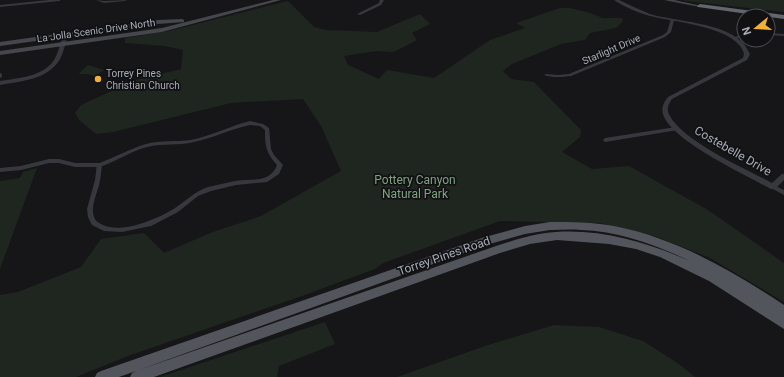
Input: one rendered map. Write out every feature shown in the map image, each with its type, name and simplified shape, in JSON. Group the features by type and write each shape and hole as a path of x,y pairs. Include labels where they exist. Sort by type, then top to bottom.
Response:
{"highway":[{"path":"700,6 784,14"},
{"path":"700,6 784,17"}],"main road":[{"name":"La Jolla Scenic Drive North","path":"0,53 162,30 279,0"},
{"path":"666,0 700,6"},
{"name":"La Jolla Scenic Drive North","path":"0,44 158,22 194,21"},
{"name":"Torrey Pines Road","path":"101,377 485,241 530,229 550,226 587,226 619,231 650,239 684,253 721,271 784,311"},
{"name":"Torrey Pines Road","path":"136,377 499,249 523,241 551,236 597,237 618,240 673,257 715,278 784,323"}],"street":[{"path":"0,6 59,0"},
{"path":"98,0 104,2 125,0"},
{"path":"359,14 380,4 382,0"},
{"path":"616,0 645,13 718,30 734,38"},
{"name":"Starlight Drive","path":"546,75 570,75 664,36 669,32 672,20"},
{"path":"0,83 28,77 46,70 56,62 66,35"},
{"name":"Costebelle Drive","path":"734,38 743,45 746,50 747,54 745,59 670,98 667,101 664,110 676,129 689,141 784,193"},
{"path":"0,170 21,168 49,161 59,161 75,165 99,164 138,148 156,143 196,141 238,125 250,123 261,125 267,129 267,146 270,153 280,165 277,173 265,181 236,182 210,189 196,195 176,210 149,224 122,230 106,229 94,223 90,217 90,209 98,180 99,164"},
{"path":"605,140 676,129"},
{"path":"773,186 784,176"}],"green space":[{"path":"682,0 784,0 784,12 776,11 776,8 748,8"},
{"name":"Pottery Canyon Natural Park","path":"288,1 314,27 327,30 377,32 420,14 430,24 412,33 417,40 394,52 377,51 344,56 348,65 379,79 387,70 434,78 490,40 525,28 516,23 560,8 570,8 603,18 622,18 623,21 616,28 590,33 585,40 561,44 512,64 503,71 511,79 534,82 581,130 580,137 562,152 592,169 629,166 708,210 784,263 784,302 710,258 657,237 600,223 500,221 383,263 375,269 302,296 128,356 76,377 0,377 0,295 18,292 81,267 101,239 144,233 164,253 210,233 261,216 341,171 321,126 303,99 231,103 113,132 96,134 79,120 75,113 81,105 118,88 130,85 136,80 181,69 183,50 164,46 125,43 125,38 169,31"},
{"path":"88,65 104,70 95,76 79,73"},
{"path":"37,168 0,269 0,181 20,178 23,172"},
{"path":"325,322 335,344 279,366 277,377 160,377"},
{"path":"554,325 599,327 643,341 679,364 695,377 397,377 488,345"}],"place":[{"name":"Torrey Pines Christian Church","path":"98,79"}]}
